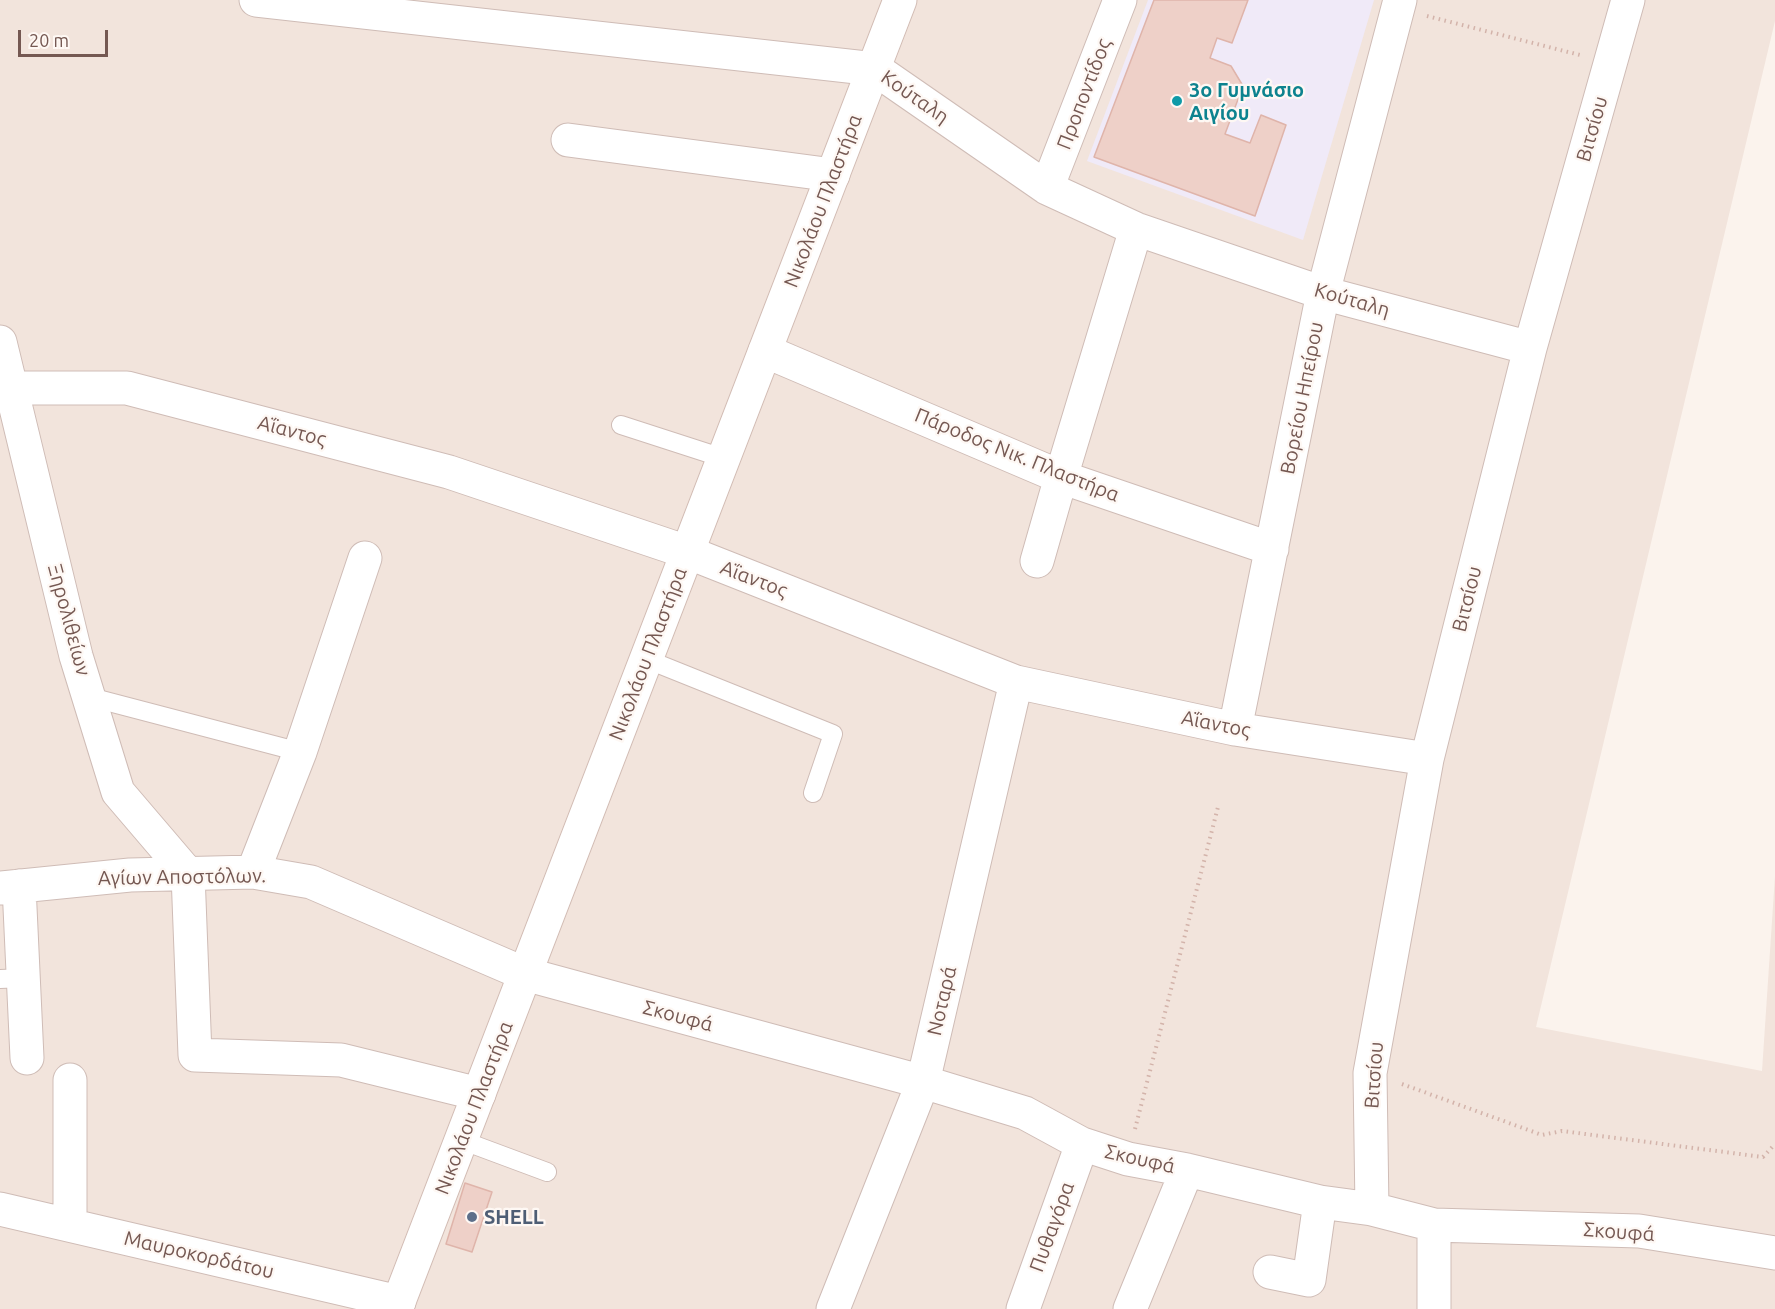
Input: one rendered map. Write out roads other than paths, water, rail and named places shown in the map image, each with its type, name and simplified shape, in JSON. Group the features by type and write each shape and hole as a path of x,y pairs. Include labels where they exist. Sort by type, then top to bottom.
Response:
{"street":[{"name":"Κούταλη","path":"256,0 305,3 874,69 1047,188 1136,229 1323,293 1530,348"},
{"name":"Νικολάου Πλαστήρα","path":"397,1306 900,0"},
{"name":"Προποντίδος","path":"1047,188 1120,0"},
{"name":"Βιτσίου","path":"1372,1209 1370,1073 1426,759 1530,348 1628,0"},
{"name":"Βορείου Ηπείρου","path":"1235,729 1323,293 1399,4"},
{"path":"568,140 833,175"},
{"path":"1037,561 1136,229"},
{"name":"Ξηρολιθείων","path":"0,342 76,656 118,792 188,874"},
{"name":"Πάροδος Νικ. Πλαστήρα","path":"765,351 1061,477 1272,549"},
{"name":"Αΐαντος","path":"12,388 127,388 449,472 687,552 1016,682 1235,729 1426,759"},
{"path":"253,872 300,752 365,558"},
{"name":"Νοταρά","path":"833,1309 923,1082 1016,682"},
{"name":"Αγίων Αποστόλων.","path":"9,887 130,875 253,872 311,882 525,974"},
{"path":"188,874 195,1055 341,1060 479,1094"},
{"path":"9,887 12,978 27,1058"},
{"name":"Σκουφά","path":"525,974 923,1082 1025,1113 1082,1144 1128,1159 1187,1170 1320,1202 1372,1209 1434,1225 1639,1231 1775,1253"},
{"path":"69,1080 69,1225"},
{"name":"Πυθαγόρα","path":"1023,1309 1082,1144"},
{"path":"1130,1309 1187,1170"},
{"path":"1270,1272 1309,1280 1320,1202"},
{"name":"Μαυροκορδάτου","path":"0,1209 397,1306"},
{"path":"1434,1225 1434,1309"}],"lane":[{"path":"621,425 723,458"},
{"path":"646,659 833,734 813,793"},
{"path":"90,698 300,752"},
{"path":"461,1140 547,1172"}],"place":[{"name":"3ο Γυμνάσιο Αιγίου","path":"1177,101"},
{"name":"SHELL","path":"472,1217"}]}
